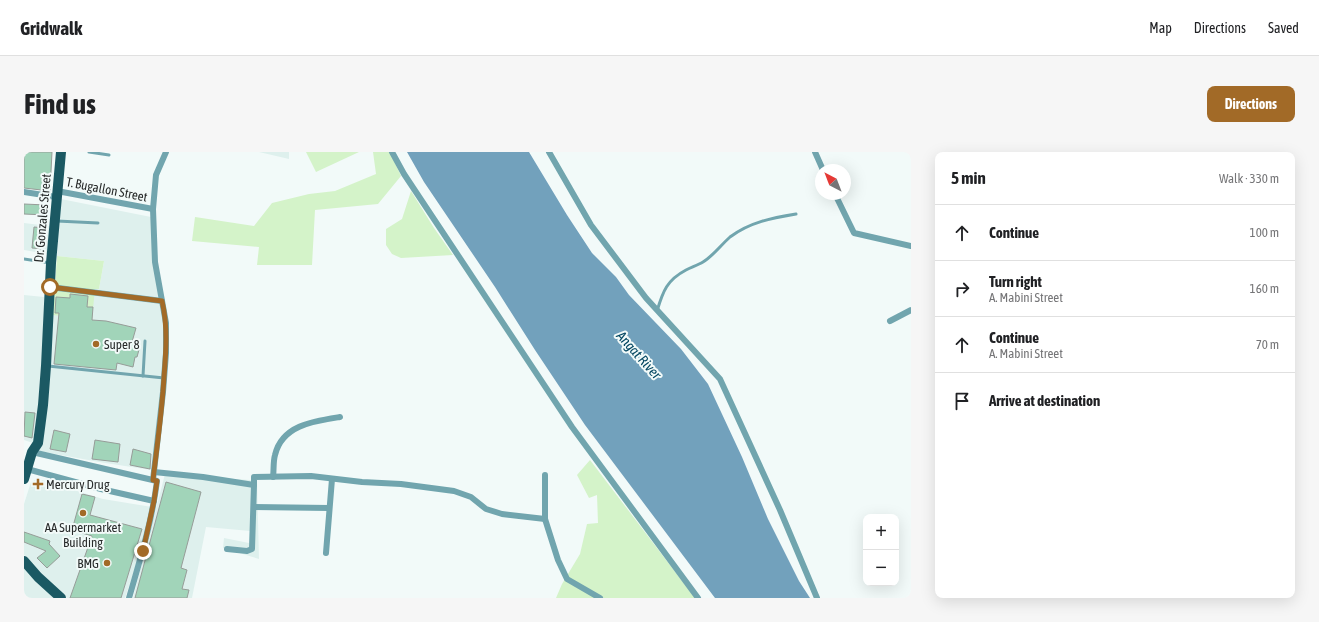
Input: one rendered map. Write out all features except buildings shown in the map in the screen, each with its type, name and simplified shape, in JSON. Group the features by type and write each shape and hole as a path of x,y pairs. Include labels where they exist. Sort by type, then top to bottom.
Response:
{"main road":[{"name":"Dr. Gonzales Street","path":"24,479 27,469 28,451 38,443 46,366 51,263 61,152"},
{"path":"24,561 38,577 61,598"}],"street":[{"path":"129,598 143,551 154,501 154,472 166,353 166,323 155,262 153,209 156,175 166,152"},
{"path":"392,152 404,174 572,428 698,598"},
{"path":"549,152 591,225 646,298 720,379 780,510 817,598"},
{"path":"814,152 820,164"},
{"name":"T. Bugallon Street","path":"24,192 57,194 153,209"},
{"path":"838,200 854,233 911,246"},
{"path":"50,287 162,301"},
{"path":"890,321 911,310"},
{"path":"273,477 274,456 280,442 295,427 313,421 340,417"},
{"path":"28,451 155,481"},
{"path":"27,469 154,501"},
{"path":"154,472 203,477 254,485"},
{"path":"545,475 545,519 558,560 567,579 600,598"},
{"path":"227,549 247,551 252,549 254,477 311,476 401,484 454,491 471,497 486,509 502,514 545,519"},
{"path":"326,553 332,479"},
{"path":"254,507 329,508"}],"lane":[{"path":"89,152 109,155"},
{"path":"657,311 666,286 673,279 704,261 736,233 746,227 766,220 796,214"},
{"path":"55,221 98,223"},
{"path":"24,259 51,263"},
{"path":"143,376 145,341"},
{"path":"46,366 164,378"}],"shaded area":[{"path":"259,152 289,152 289,159"},
{"path":"61,199 151,217 164,324 164,360 151,470 39,451 41,444 53,315 95,289 99,289 104,261 57,256"},
{"path":"24,223 49,226 47,254 24,250"},
{"path":"24,295 44,297 43,345 37,417 33,443 24,440"},
{"path":"165,474 250,480 257,482 259,559 223,548 224,538 249,543 250,531 206,527 192,598 133,598"},
{"path":"35,480 41,482 42,480 103,499 152,507 141,550 125,598 67,598 24,555 24,504 31,482"},
{"path":"24,568 54,598 24,598"}],"green space":[{"path":"306,152 359,152 316,172"},
{"path":"373,152 390,152 401,176 378,204 315,210 312,265 257,265 259,247 192,241 195,217 254,226 272,203 309,194 335,191 376,174"},
{"path":"411,191 453,255 401,258 392,254 386,245 386,229 402,219"},
{"path":"57,256 104,261 99,289 95,289 92,319 53,315"},
{"path":"590,460 695,598 556,598 562,584 580,554 587,524 598,523 597,495 589,498 577,475"}],"water":[{"name":"Angat River","path":"407,152 529,152 592,253 616,277 629,295 681,349 708,384 742,457 768,519 799,581 810,598 715,598 585,425 424,182"}],"place":[{"name":"Super 8","path":"96,344"},
{"name":"Mercury Drug","path":"38,484"},
{"name":"AA Supermarket Building","path":"83,513"},
{"name":"BMG","path":"107,563"}],"route":[{"path":"50,287 162,301 166,323 166,353 153,480 157,481 143,551"}]}
